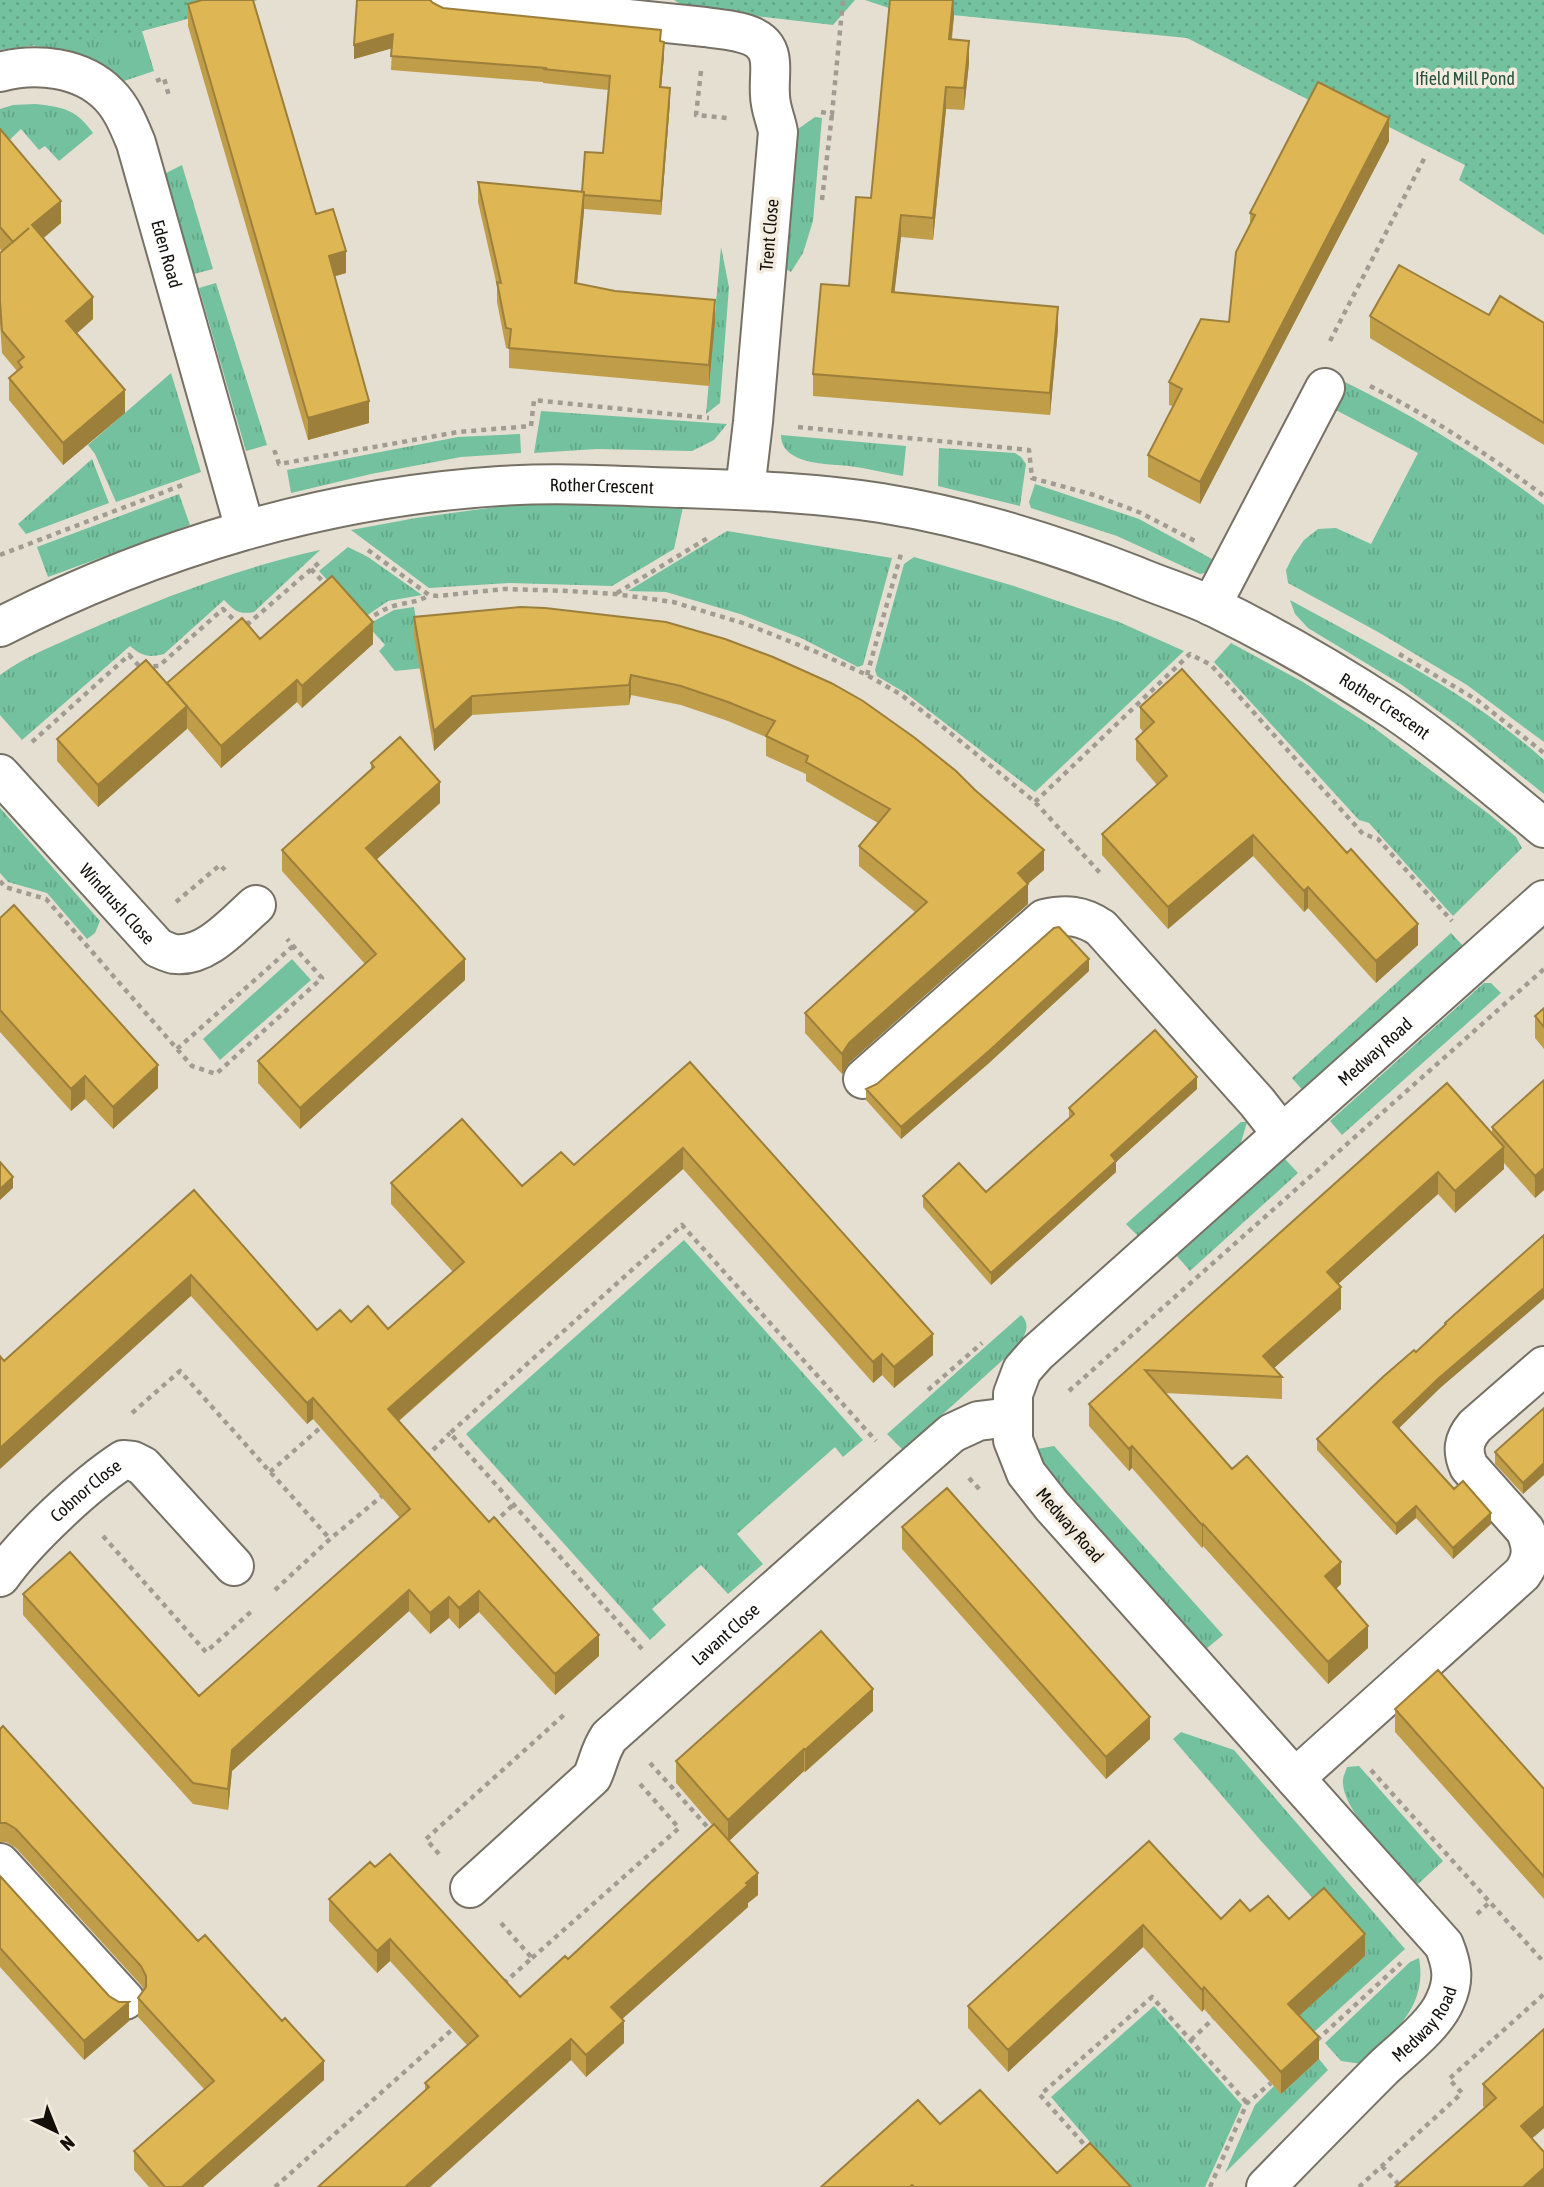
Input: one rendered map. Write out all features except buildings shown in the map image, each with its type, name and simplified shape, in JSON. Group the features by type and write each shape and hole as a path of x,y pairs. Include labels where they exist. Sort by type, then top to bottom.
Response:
{"street":[{"name":"Trent Close","path":"446,0 748,33 767,49 771,60 769,98 778,132 745,489"},
{"name":"Eden Road","path":"0,72 29,67 68,72 94,82 111,96 127,120 245,529"},
{"path":"1211,606 1330,378"},
{"name":"Rother Crescent","path":"0,627 124,570 245,529 340,522 413,494 501,486 595,485 745,489 882,503 1014,534 1093,560 1211,606 1305,655 1396,712 1544,828"},
{"name":"Windrush Close","path":"0,774 158,948 175,954 195,951 212,944 256,905"},
{"name":"Medway Road","path":"1266,2187 1431,2022 1445,2003 1450,1985 1451,1964 1444,1945 1061,1516 1026,1473 1013,1440 1013,1394 1023,1370 1037,1353 1544,900"},
{"path":"863,1079 1044,919 1079,916 1101,929 1257,1102 1282,1134"},
{"path":"1294,1778 1529,1565 1531,1542 1525,1530 1469,1467 1464,1446 1467,1436 1475,1426 1544,1366"},
{"name":"Lavant Close","path":"470,1888 592,1777 599,1752 609,1737 952,1433 978,1421 1012,1417"},
{"name":"Cobnor Close","path":"2,1570 72,1501 123,1460 143,1466 234,1566"},
{"path":"0,1863 125,2000"}],"path":[{"path":"772,111 789,108 832,114 843,0"},
{"path":"1426,155 1320,359 1330,378 1435,422 1544,496"},
{"path":"28,746 129,655 140,667 159,666 223,609 237,623 249,623 311,569 340,522 429,595 504,589 615,594 673,602 746,624 867,675 900,694 1035,802 1129,904 1101,929"},
{"path":"615,594 720,530"},
{"path":"867,675 902,550"},
{"path":"311,569 328,587"},
{"path":"362,624 381,611 421,601 429,595"},
{"path":"1035,802 1190,654 1211,665 1363,834 1378,839 1453,923 1462,914"},
{"path":"177,1049 293,946"},
{"path":"1065,1395 1544,969"},
{"path":"418,1464 682,1225 905,1474"},
{"path":"123,1460 128,1416 180,1371 330,1539"},
{"path":"270,1472 320,1428"},
{"path":"450,1433 671,1682"},
{"path":"966,1474 984,1494"},
{"path":"72,1501 206,1652 330,1539 382,1496"},
{"path":"489,1527 514,1504"},
{"path":"234,1566 265,1599"},
{"path":"1337,1740 1358,1755 1543,1958"},
{"path":"645,1758 717,1838"},
{"path":"532,1958 680,1828 638,1781"},
{"path":"1308,2047 1409,1956 1444,1945 1490,1902"},
{"path":"1359,2187 1462,2093 1450,2079 1544,1994"},
{"path":"1094,2156 1040,2095 1152,1997 1247,2103"},
{"path":"1191,2040 1213,2020"},
{"path":"1210,2187 1247,2103 1271,2082"},
{"path":"1382,2166 1401,2187"}],"green space":[{"path":"0,0 257,0 142,31 154,71 121,82 99,63 67,50 35,46"},
{"path":"0,0 258,0 142,31 0,50"},
{"path":"674,0 855,0 833,25 687,8"},
{"name":"Ifield Mill Pond","path":"865,0 1544,0 1544,235 1459,180 1465,165 1323,94 1311,101 1187,38 892,9"},
{"path":"13,105 53,106 75,114 93,133 59,161 45,146 39,150 21,129 0,149 0,109"},
{"path":"815,117 822,118 813,221 803,253 791,272 786,269 796,141 798,129"},
{"path":"182,165 213,269 194,274 164,174"},
{"path":"721,247 729,287 720,403 706,414"},
{"path":"216,283 267,445 246,451 199,288"},
{"path":"171,373 201,472 116,502 95,454 88,445"},
{"path":"1341,380 1446,437 1544,505 1544,742 1467,685 1288,583 1286,570 1293,556 1304,540 1318,529 1336,528 1371,544 1418,453 1330,407"},
{"path":"541,411 727,424 714,440 692,451 597,449 534,453"},
{"path":"520,434 521,453 461,457 291,493 287,470 458,437"},
{"path":"781,435 906,446 903,476 807,461 789,452 783,445"},
{"path":"939,448 1015,453 1021,457 1026,464 1020,506 938,486"},
{"path":"92,459 109,503 26,534 18,524"},
{"path":"1035,484 1139,519 1212,559 1205,573 1200,574 1117,536 1031,508 1029,502"},
{"path":"179,494 190,525 48,577 37,547"},
{"path":"612,500 683,507 674,549 612,586 509,583 429,588 351,530 524,503"},
{"path":"727,531 892,558 863,665 858,667 801,638 740,614 666,592 628,591"},
{"path":"348,547 368,557 422,595 388,601 362,619 319,571"},
{"path":"320,550 254,612 237,611 224,600 164,654 146,655 130,646 22,740 0,715 0,675 31,656 201,585"},
{"path":"914,557 1014,586 1119,622 1184,651 1035,792 907,694 877,676 875,670 904,564"},
{"path":"1290,600 1422,673 1485,713 1544,760 1544,794 1402,685 1308,628 1295,614"},
{"path":"414,607 424,668 395,671 379,651 385,645 367,625 394,610"},
{"path":"1231,643 1303,682 1373,727 1489,814 1516,837 1522,848 1453,916 1369,823 1359,820 1214,662"},
{"path":"0,808 100,921 95,933 87,939 47,893 8,882 0,873"},
{"path":"1451,933 1465,948 1306,1094 1292,1078"},
{"path":"292,959 311,980 220,1060 203,1039"},
{"path":"1484,983 1491,983 1501,993 1342,1135 1330,1121"},
{"path":"1241,1122 1247,1122 1240,1146 1140,1238 1126,1224"},
{"path":"1285,1159 1298,1173 1190,1271 1177,1256"},
{"path":"684,1240 863,1440 843,1457 835,1447 737,1534 763,1564 728,1594 701,1565 652,1609 666,1625 650,1640 466,1434"},
{"path":"1021,1315 1025,1319 1026,1328 1024,1337 1015,1349 903,1450 887,1434"},
{"path":"1054,1446 1223,1635 1206,1649 1042,1465 1037,1449"},
{"path":"1181,1732 1234,1750 1405,1949 1303,2042 1288,2025 1365,1956 1173,1739"},
{"path":"1359,1766 1443,1861 1418,1884 1385,1851 1352,1809 1343,1779 1347,1767"},
{"path":"1419,1958 1418,1991 1406,2018 1362,2064 1341,2061 1325,2043 1410,1962"},
{"path":"1154,2006 1242,2105 1205,2187 1129,2187 1051,2097"},
{"path":"1319,2059 1328,2070 1225,2173 1255,2105 1274,2086 1282,2093"}]}
